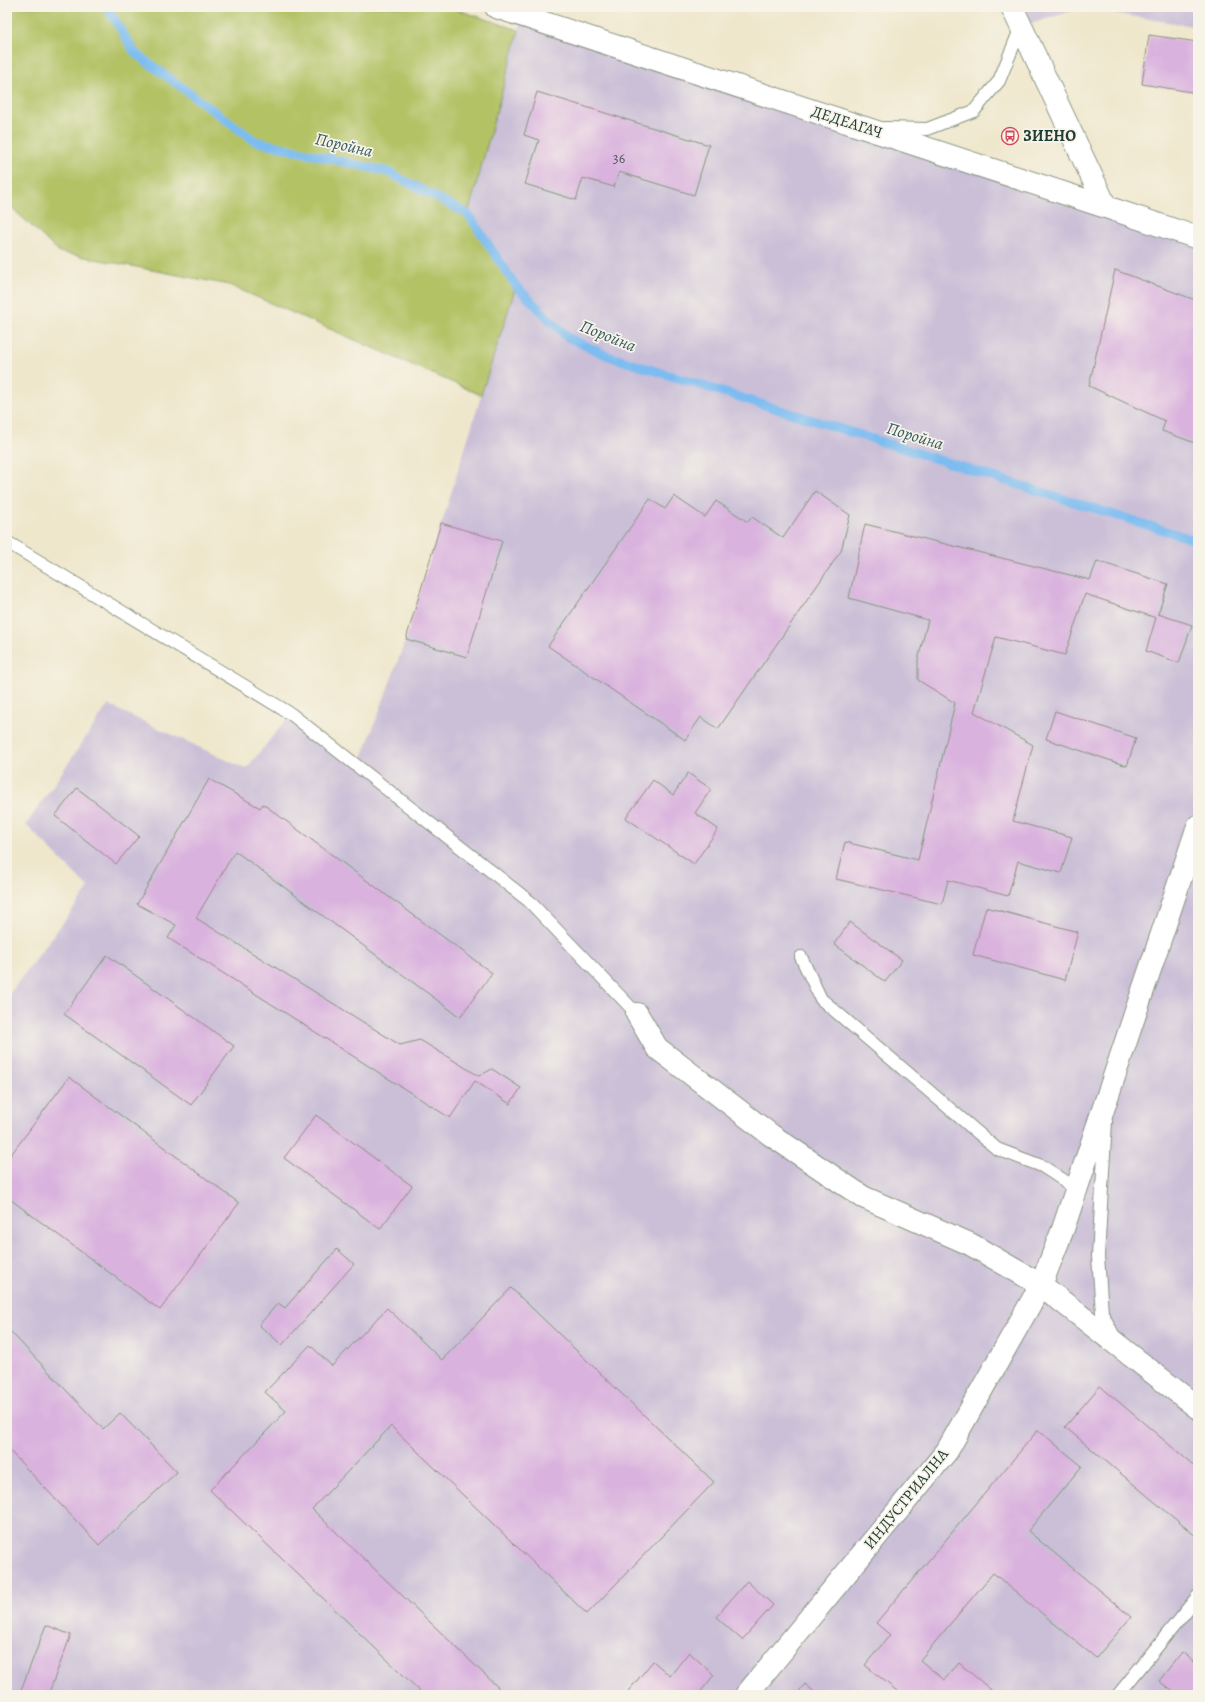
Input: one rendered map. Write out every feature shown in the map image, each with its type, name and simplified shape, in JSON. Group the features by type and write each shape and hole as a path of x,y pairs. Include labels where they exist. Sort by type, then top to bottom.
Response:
{"street":[{"name":"ДЕДЕАГАЧ","path":"496,7 1198,238"},
{"path":"1012,7 1020,27 1106,207"},
{"name":"ИНДУСТРИАЛНА","path":"746,1695 947,1450 1041,1285 1077,1189 1198,826"},
{"path":"637,1014 657,1048 771,1135 864,1196 970,1244 1041,1285 1198,1408"}],"lane":[{"path":"864,127 927,128 974,111 999,81 1020,27"},
{"path":"7,542 291,714 528,901 637,1014"},
{"path":"801,958 821,999 997,1149 1042,1166 1077,1189"},
{"path":"1108,1096 1098,1256 1102,1313 1119,1346"},
{"path":"1118,1695 1198,1596"}],"shaded area":[{"path":"1012,7 1198,7 1198,27 1081,8 1021,27"},
{"path":"523,16 1198,238 1198,1695 7,1695 7,997 89,888 26,825 108,705 246,769 291,714 359,766 406,639 515,286 468,214"}],"green space":[{"path":"7,7 449,7 519,30 468,214 516,286 481,395 229,285 59,252 7,203"}],"building":[{"path":"1149,35 1198,42 1198,93 1142,84"},
{"path":"537,92 709,145 694,195 619,172 614,187 583,178 576,200 525,184 539,140 524,135"},
{"path":"1115,270 1198,301 1198,444 1162,431 1165,421 1089,386"},
{"path":"815,491 850,515 841,551 718,729 701,717 685,740 548,646 650,499 665,509 674,496 705,517 716,501 748,522 752,517 783,538"},
{"path":"441,523 502,541 467,657 406,639"},
{"path":"865,524 1090,580 1097,561 1168,584 1158,614 1192,625 1179,663 1146,651 1156,618 1085,594 1065,655 996,637 974,712 1033,745 1013,821 1072,837 1061,873 1018,861 1008,896 948,880 942,904 836,879 845,842 918,860 955,703 918,680 918,660 928,620 849,598"},
{"path":"1055,711 1136,738 1127,766 1046,739"},
{"path":"688,773 711,789 695,813 718,829 694,864 626,818 653,780 673,795"},
{"path":"209,779 260,808 263,804 492,973 460,1017 235,851 196,918 400,1045 420,1040 479,1076 492,1069 521,1088 510,1104 475,1081 450,1118 168,938 176,925 137,904"},
{"path":"77,788 139,836 116,864 55,816"},
{"path":"986,907 1078,932 1065,980 973,955"},
{"path":"850,922 902,960 885,982 834,944"},
{"path":"107,955 234,1046 191,1105 64,1014"},
{"path":"69,1077 239,1203 160,1310 7,1197 7,1160"},
{"path":"316,1115 412,1186 380,1229 284,1158"},
{"path":"337,1249 354,1264 282,1345 259,1325 278,1303 285,1308"},
{"path":"511,1288 714,1482 587,1614 391,1426 312,1509 506,1695 424,1695 210,1490 286,1411 265,1392 310,1345 332,1366 387,1308 442,1360"},
{"path":"7,1328 103,1429 120,1413 177,1472 99,1545 7,1448"},
{"path":"1100,1386 1198,1469 1198,1538 1065,1427"},
{"path":"1038,1430 1082,1466 1028,1531 1131,1617 1096,1658 993,1573 920,1660 944,1680 959,1663 997,1695 902,1695 865,1665 890,1635 876,1623"},
{"path":"747,1581 773,1605 742,1640 716,1617"},
{"path":"46,1625 71,1635 48,1695 19,1695"},
{"path":"689,1652 714,1675 698,1695 625,1695 653,1661 670,1676"},
{"path":"1182,1652 1198,1665 1198,1695 1177,1695 1159,1681"},
{"path":"805,1684 818,1695 796,1695"},
{"path":"182,1690 197,1695 180,1695"}],"waterway":[{"name":"Поройна","path":"107,7 135,53 255,141 388,172 468,214 516,286 567,337 608,356 1198,541"}],"place":[{"name":"ЗИЕНО","path":"1010,136"}]}
